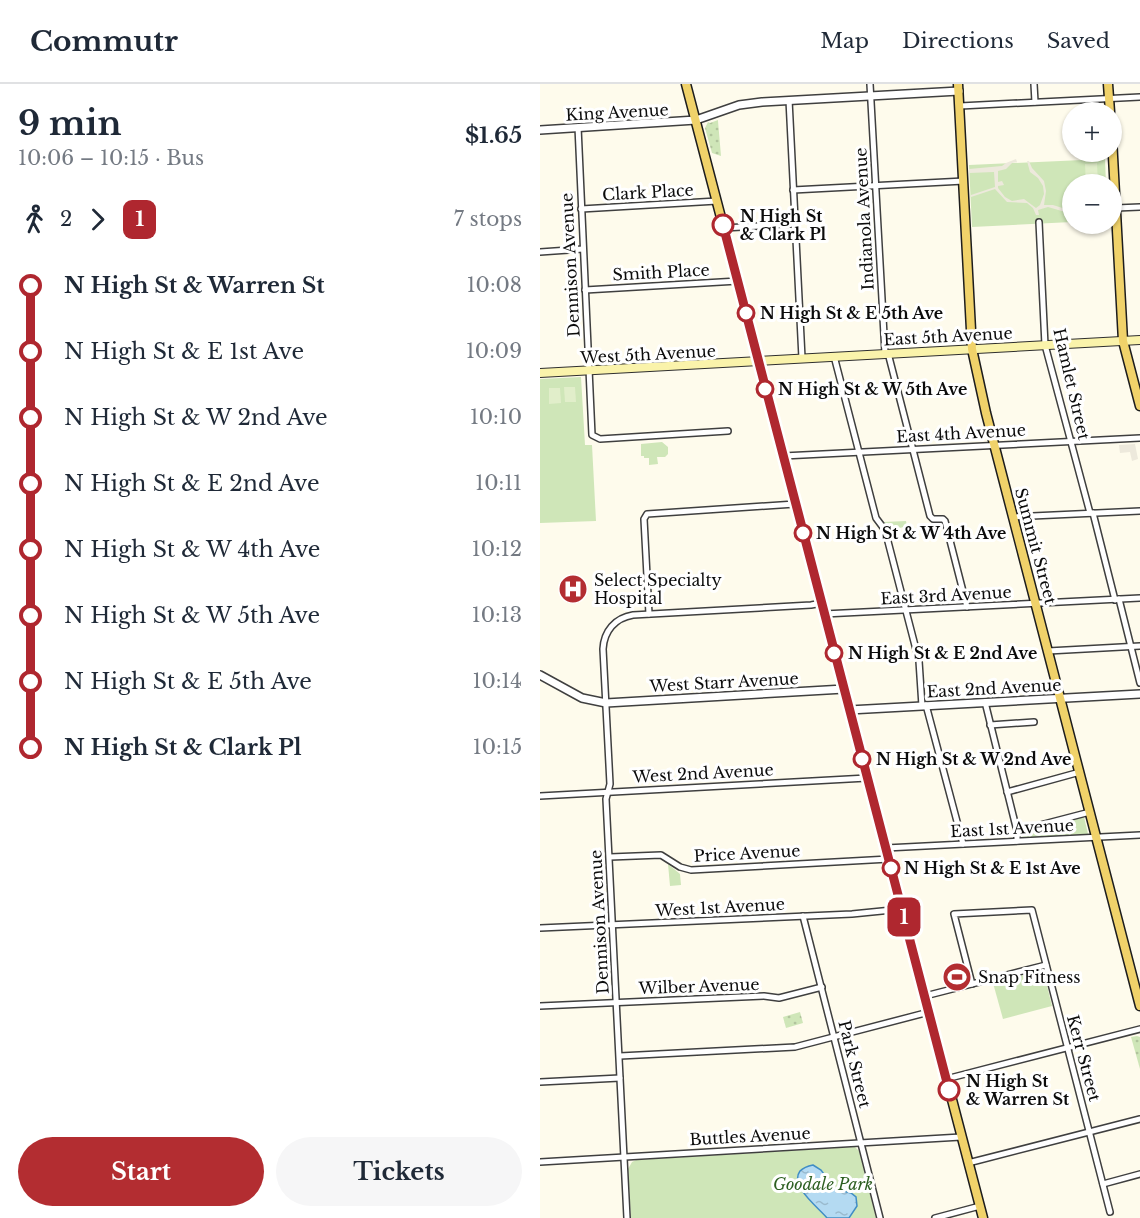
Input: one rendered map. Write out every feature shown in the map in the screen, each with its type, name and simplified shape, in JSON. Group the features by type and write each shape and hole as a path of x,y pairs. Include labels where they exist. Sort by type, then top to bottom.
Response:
{"main road":[{"path":"686,84 983,1218"},
{"path":"1108,84 1109,102"},
{"name":"Summit Street","path":"959,87 972,349 994,445 1140,1006"},
{"path":"1117,234 1123,341 1140,406"},
{"name":"East 5th Avenue","path":"758,361 1140,340"},
{"name":"West 5th Avenue","path":"540,373 758,361"}],"street":[{"name":"Indianola Avenue","path":"870,84 886,353 930,516 933,519 945,521 967,607"},
{"path":"1034,84 1035,102"},
{"name":"King Avenue","path":"540,130 696,120 739,105 959,87"},
{"path":"960,106 1140,97"},
{"path":"789,100 802,358"},
{"name":"Dennison Avenue","path":"578,127 593,437 600,439 728,431"},
{"path":"793,190 964,181"},
{"name":"Clark Place","path":"581,209 717,201"},
{"path":"1122,208 1140,207"},
{"name":"Hamlet Street","path":"1039,222 1045,345 1140,683"},
{"path":"724,228 795,224"},
{"path":"540,252 583,249"},
{"name":"Smith Place","path":"585,290 738,281"},
{"path":"834,356 876,518 885,530 919,661 924,706 963,844"},
{"name":"East 4th Avenue","path":"783,456 1140,438"},
{"path":"795,504 649,513 645,516 649,614 822,603"},
{"path":"1013,517 1140,511"},
{"name":"East 3rd Avenue","path":"824,614 1140,598"},
{"name":"Dennison Avenue","path":"627,1218 609,857 607,792 610,784 603,643 611,626 627,616 649,614"},
{"path":"1048,651 1140,646"},
{"name":"West Starr Avenue","path":"540,675 582,698 606,703 844,689"},
{"name":"East 2nd Avenue","path":"849,710 1060,698 1139,697"},
{"path":"985,702 1017,831 1017,842"},
{"path":"990,725 1034,722"},
{"path":"1007,792 1080,772"},
{"name":"West 2nd Avenue","path":"540,795 867,778"},
{"path":"1017,831 1090,812"},
{"name":"East 1st Avenue","path":"886,848 1140,835"},
{"name":"Price Avenue","path":"609,857 661,855 680,867 691,870 889,859"},
{"name":"West 1st Avenue","path":"540,928 803,916 902,909"},
{"name":"Kerr Street","path":"972,984 954,914 1032,910 1110,1212"},
{"name":"Park Street","path":"803,916 880,1218"},
{"path":"925,996 1046,965"},
{"name":"Wilber Avenue","path":"540,1006 764,996 779,998 822,987"},
{"path":"620,1056 787,1048 929,1012"},
{"path":"946,1079 1140,1029"},
{"path":"540,1082 620,1078"},
{"path":"968,1163 1140,1119"},
{"name":"Buttles Avenue","path":"540,1162 962,1137"},
{"path":"1103,1184 1140,1174"},
{"path":"935,1218 980,1206"}],"green space":[{"path":"718,120 721,156 712,153 705,128 708,122"},
{"path":"1062,161 1105,162 1106,174 1062,174 1062,222 972,227 969,165"},
{"path":"1097,163 1098,174 1086,174 1085,164"},
{"path":"581,377 585,445 592,445 596,521 540,523 540,379"},
{"path":"564,387 575,387 576,402 565,402"},
{"path":"549,388 560,388 561,403 549,404"},
{"path":"662,442 668,447 668,454 665,457 657,457 658,464 649,465 649,458 641,456 641,444"},
{"path":"906,521 907,526 889,531 883,522"},
{"path":"1084,817 1088,834 1026,838 1021,836 1023,833"},
{"path":"668,864 680,874 681,885 670,886"},
{"path":"1043,970 1052,1006 1003,1019 993,983"},
{"path":"800,1012 803,1023 786,1028 783,1017"},
{"path":"1131,1037 1140,1037 1140,1069"},
{"name":"Goodale Park","path":"855,1147 859,1151 876,1218 631,1218 628,1169 636,1160"}],"shaded area":[{"path":"1016,159 1017,162 998,171 998,182 1002,181 1004,185 998,188 1005,197 1012,201 1024,199 1036,208 1040,205 1044,194 1043,186 1030,172 1027,161 1029,161 1044,181 1046,191 1044,205 1062,208 1062,211 1048,207 1038,210 1039,215 1036,215 1027,203 1007,202 995,189 971,197 971,195 995,187 994,172 969,173 969,169 1002,166"},
{"path":"1135,444 1138,459 1132,461 1130,452 1120,453 1119,445"}],"water":[{"path":"813,1165 821,1170 835,1189 851,1193 856,1197 857,1206 849,1218 827,1218 801,1190 798,1183 800,1171"}],"bus line":[{"name":"1","path":"723,225 949,1090"}],"place":[{"name":"N High St & Clark Pl","path":"723,225"},
{"name":"N High St & E 5th Ave","path":"746,313"},
{"name":"N High St & W 5th Ave","path":"765,389"},
{"name":"N High St & W 4th Ave","path":"803,533"},
{"name":"Select Specialty Hospital","path":"573,589"},
{"name":"N High St & E 2nd Ave","path":"834,653"},
{"name":"N High St & W 2nd Ave","path":"862,759"},
{"name":"N High St & E 1st Ave","path":"891,868"},
{"name":"Snap Fitness","path":"957,977"},
{"name":"N High St & Warren St","path":"949,1090"}]}
